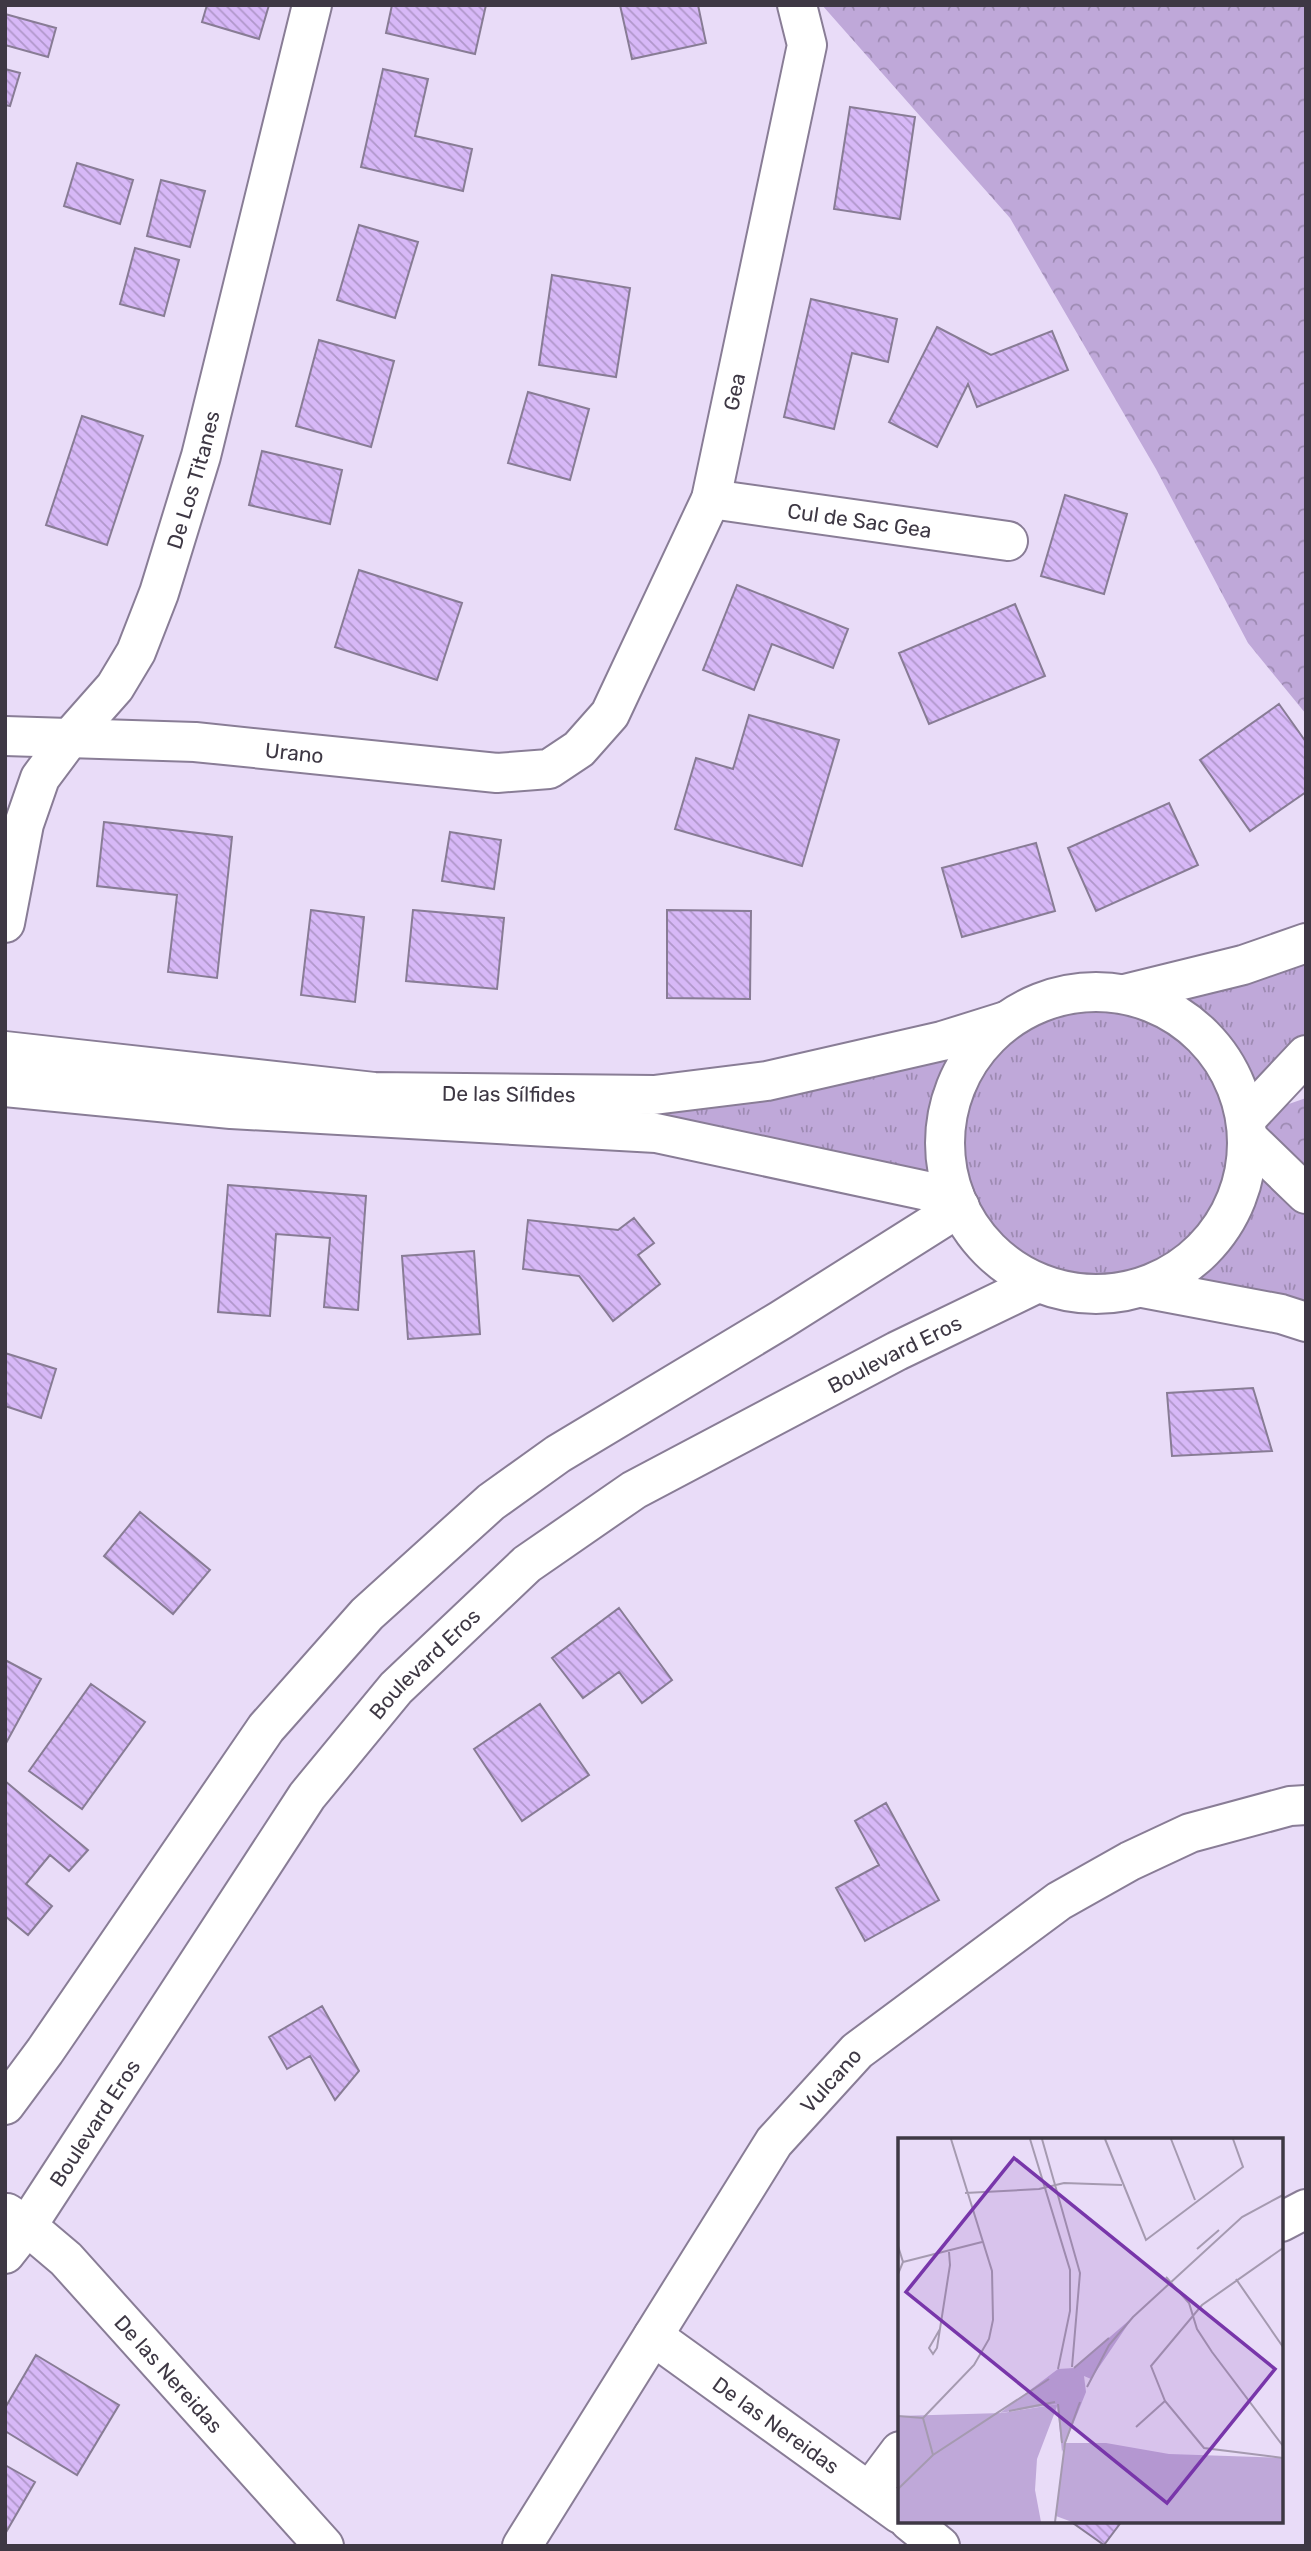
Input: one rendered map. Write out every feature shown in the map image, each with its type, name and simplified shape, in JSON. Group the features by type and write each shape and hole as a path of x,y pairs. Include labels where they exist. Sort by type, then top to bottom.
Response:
{"street":[{"name":"De Los Titanes","path":"5,923 24,824 40,778 69,739 116,687 136,652 159,593 201,456 312,5"},
{"name":"Gea","path":"579,749 610,714 711,499 807,45 797,5"},
{"name":"Cul de Sac Gea","path":"711,499 1008,541"},
{"name":"Urano","path":"5,736 195,742 497,773 549,769 579,749"},
{"path":"1125,994 1242,965 1306,943"},
{"path":"1083,992 1125,994 1168,1009 1205,1037 1232,1074 1247,1128 1242,1187 1220,1230 1186,1265 1143,1288 1108,1294 1072,1292 1038,1283 1014,1269 992,1252 974,1231 958,1202 947,1165 946,1133 951,1101 964,1070 982,1043 1006,1021 1042,1001 1083,992"},
{"name":"De las Sílfides","path":"5,1051 374,1092 654,1095 767,1081 943,1041 1006,1021"},
{"path":"1247,1128 1306,1055"},
{"name":"De las Sílfides","path":"5,1087 231,1109 656,1133 958,1202"},
{"path":"1247,1128 1306,1194"},
{"path":"5,2105 45,2051 266,1728 366,1614 491,1502 558,1454 769,1327 958,1202"},
{"name":"Boulevard Eros","path":"13,2231 307,1796 396,1688 527,1564 634,1490 897,1351 1038,1283"},
{"path":"1143,1288 1281,1314 1306,1322"},
{"name":"Vulcano","path":"522,2546 774,2142 857,2051 1059,1901 1130,1861 1190,1833 1290,1806 1306,1805"},
{"path":"1283,2221 1306,2209"},
{"name":"De las Nereidas","path":"13,2231 66,2259 324,2546"},
{"name":"De las Nereidas","path":"653,2336 898,2512"},
{"path":"870,2491 898,2454"},
{"path":"911,2523 940,2546"}],"green space":[{"path":"822,5 1306,5 1306,714 1248,643 1156,469 1010,218"},
{"path":"1306,932 1306,1061 1246,1119 1306,1194 1306,1322 1143,1287 1115,1296 1076,1294 1038,1283 1003,1258 976,1226 958,1187 954,1154 955,1197 535,1124 942,1041 951,1100 1006,1033 1041,1011 1082,1000 1125,994"},
{"path":"1306,1098 1306,1172 1246,1119"}],"building":[{"path":"207,5 269,5 259,39 202,22"},
{"path":"392,5 486,5 475,54 386,33"},
{"path":"620,5 698,5 706,43 632,59"},
{"path":"5,14 56,28 48,57 5,45"},
{"path":"5,69 20,73 10,106 5,105"},
{"path":"383,69 428,79 415,136 472,149 463,191 361,167"},
{"path":"850,107 915,117 900,219 834,209"},
{"path":"77,163 133,180 120,224 64,206"},
{"path":"161,180 205,191 190,247 147,236"},
{"path":"359,225 418,242 395,318 337,300"},
{"path":"135,248 179,260 164,316 120,304"},
{"path":"552,275 630,288 616,377 539,365"},
{"path":"811,299 897,319 888,362 852,353 834,429 784,417"},
{"path":"937,327 991,355 1052,331 1068,370 977,407 968,384 937,447 889,422"},
{"path":"319,340 394,361 371,447 296,426"},
{"path":"528,392 589,409 570,480 508,463"},
{"path":"82,416 143,436 107,545 46,525"},
{"path":"262,451 342,470 330,524 249,505"},
{"path":"1065,495 1127,514 1104,594 1041,576"},
{"path":"359,570 462,603 437,680 335,647"},
{"path":"737,585 848,629 833,668 772,644 754,690 703,670"},
{"path":"1015,604 1045,676 929,724 899,653"},
{"path":"1279,704 1306,742 1306,792 1250,831 1200,760"},
{"path":"749,715 839,740 802,866 675,829 696,758 733,769"},
{"path":"1169,803 1198,865 1096,911 1068,848"},
{"path":"104,822 232,837 217,978 168,972 177,895 97,886"},
{"path":"450,832 501,840 494,889 442,881"},
{"path":"1036,843 1055,911 962,937 942,868"},
{"path":"311,910 364,917 355,1002 301,995"},
{"path":"413,910 504,918 497,989 406,981"},
{"path":"667,910 751,911 750,999 667,998"},
{"path":"228,1185 366,1196 358,1310 324,1307 330,1238 276,1234 270,1316 218,1312"},
{"path":"634,1218 654,1243 638,1255 660,1284 613,1321 579,1276 523,1269 528,1220 618,1230"},
{"path":"474,1251 480,1334 408,1339 402,1256"},
{"path":"5,1353 56,1369 41,1418 5,1406"},
{"path":"1253,1388 1272,1451 1172,1456 1167,1393"},
{"path":"140,1512 210,1570 173,1614 104,1556"},
{"path":"619,1608 672,1680 642,1703 619,1672 583,1698 552,1658"},
{"path":"5,1660 41,1679 5,1745"},
{"path":"91,1684 145,1722 82,1809 29,1771"},
{"path":"540,1704 589,1775 522,1821 474,1749"},
{"path":"5,1781 88,1850 69,1871 50,1855 26,1884 52,1906 28,1935 5,1916"},
{"path":"886,1803 939,1900 865,1941 836,1888 879,1865 855,1821"},
{"path":"322,2006 359,2071 335,2100 310,2056 287,2069 269,2037"},
{"path":"36,2355 119,2405 77,2475 5,2431 5,2408"},
{"path":"5,2465 35,2482 5,2534"},
{"path":"1073,2523 1120,2523 1104,2545"}]}
